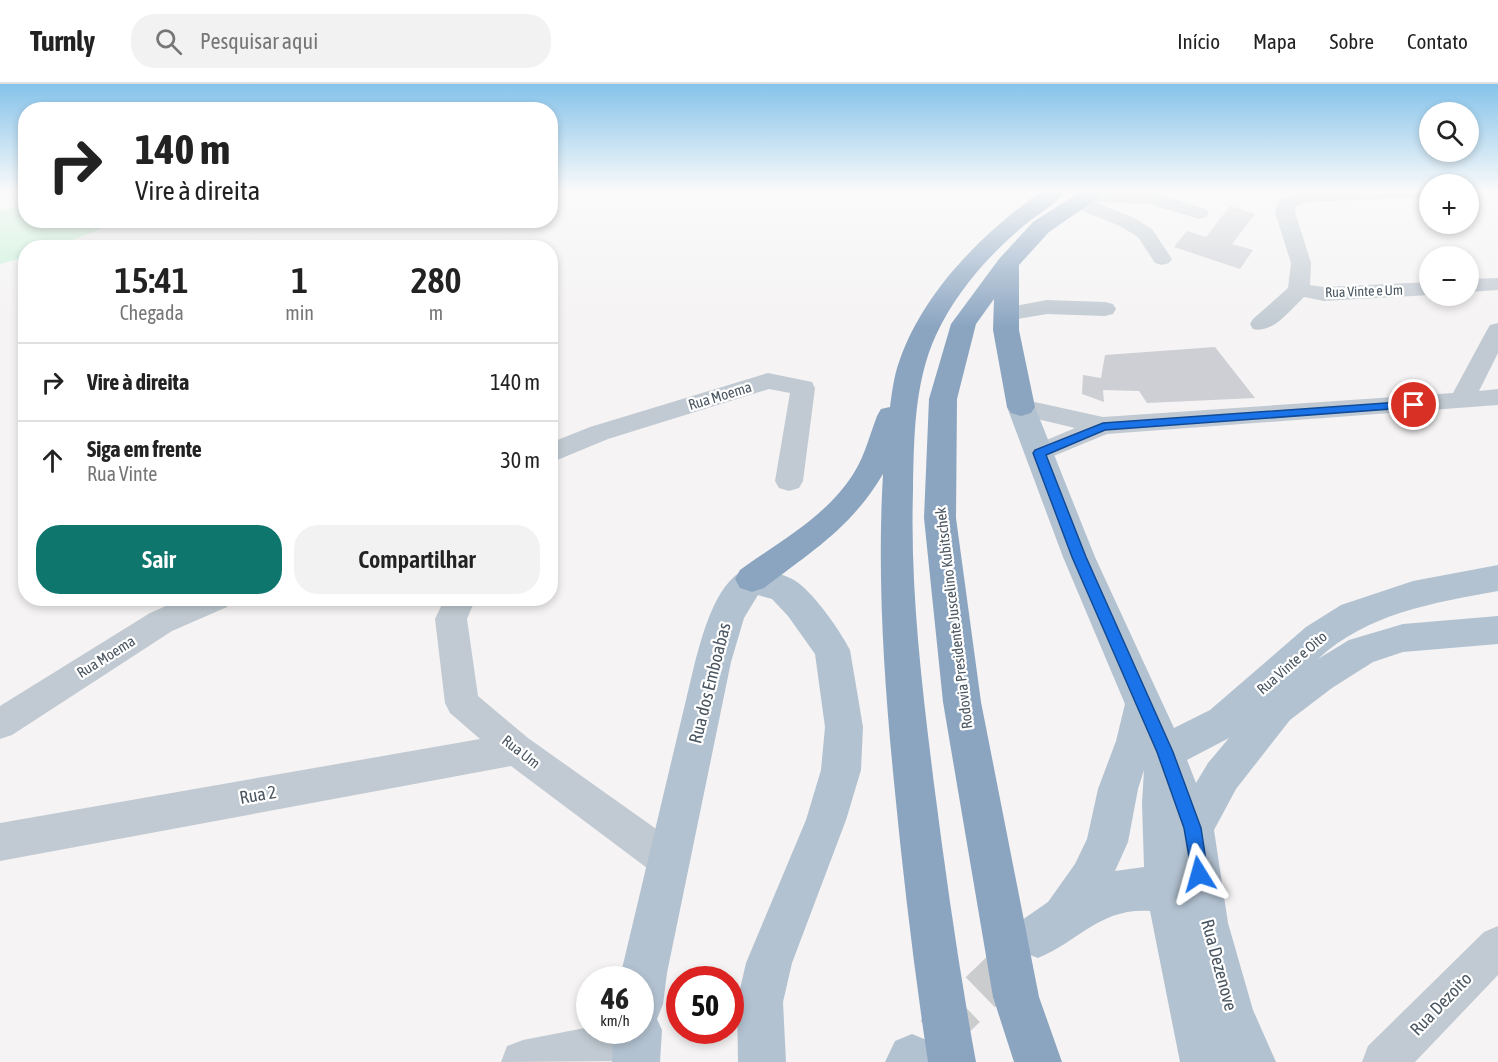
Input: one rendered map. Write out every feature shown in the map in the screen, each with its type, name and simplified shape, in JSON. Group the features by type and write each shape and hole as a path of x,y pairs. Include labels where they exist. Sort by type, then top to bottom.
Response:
{"highway":[{"path":"752,579 823,529 849,501 869,472 912,361 936,310 962,274 997,236"},
{"name":"Rodovia Presidente Juscelino Kubitschek","path":"1033,236 1007,264 964,324 943,399 939,518 962,702 1016,997 1038,1062"},
{"path":"1007,264 1006,330 1021,407"},
{"path":"912,361 900,424 896,505 897,590 904,700 928,912 924,1061"}],"main road":[{"name":"Rua Dezenove","path":"1021,407 1079,557 1165,752 1193,828 1206,922 1231,1014 1252,1062"},
{"name":"Rua Vinte e Oito","path":"1165,752 1223,722 1318,637 1353,615 1413,594 1498,578"},
{"name":"Rua dos Emboabas","path":"646,966 712,662 724,622 736,596 752,579"},
{"path":"752,579 784,590 800,606 832,650 844,727 841,770 826,820 770,963 760,1002 762,1062"},
{"name":"Rua Vinte e Oito","path":"1193,828 1222,776 1277,708 1319,677 1362,650 1403,638 1498,630"},
{"path":"1143,706 1135,741 1118,789 1107,842 1090,879 1051,926 1095,900 1125,890 1167,890"},
{"path":"1165,752 1162,803 1167,890 1204,1062"}],"street":[{"path":"1147,236 1162,259"},
{"path":"1261,324 1299,290 1301,263 1292,236"},
{"path":"1479,285 1498,284"},
{"name":"Rua Vinte e Um","path":"1299,290 1324,294 1419,289"},
{"path":"1006,314 1047,307 1105,309"},
{"path":"1462,402 1498,330"},
{"name":"Rua Moema","path":"558,450 598,433 768,381 803,388 789,481"},
{"path":"1021,407 1103,426 1462,402 1498,397"},
{"path":"1039,453 1103,426"},
{"path":"558,461 598,433"},
{"name":"Rua Moema","path":"0,724 161,622 198,606"},
{"name":"Rua Um","path":"457,606 451,619 462,703 516,749 669,861"},
{"name":"Rua 2","path":"0,842 516,749"},
{"name":"Rua Dezoito","path":"1384,1062 1498,946"},
{"path":"523,1062 597,1044"}],"green space":[{"path":"0,236 83,236 72,240 18,240 18,259 0,264"}],"building":[{"path":"1183,236 1238,236 1232,244 1253,250 1240,269 1174,247"},
{"path":"1215,347 1255,398 1147,403 1139,391 1103,390 1104,402 1082,394 1083,375 1101,378 1105,355"}],"tunnel":[{"path":"935,1036 1023,951"}],"route":[{"path":"1199,874 1193,828 1165,752 1079,557 1039,453 1103,426 1414,405"}]}
